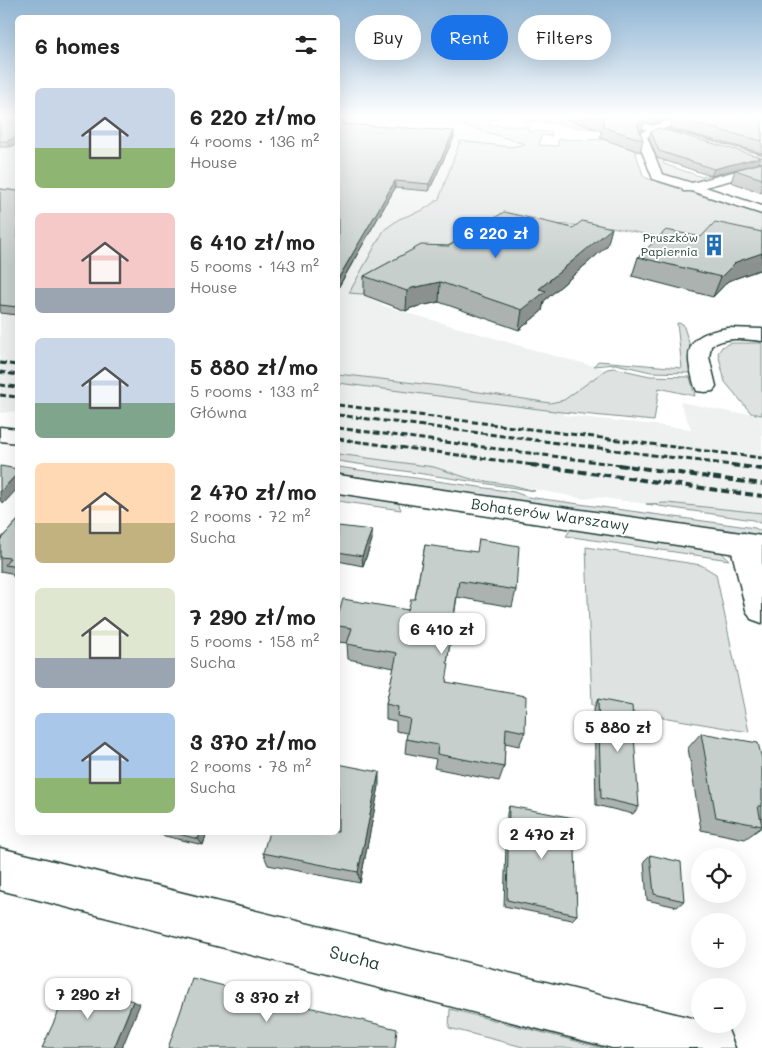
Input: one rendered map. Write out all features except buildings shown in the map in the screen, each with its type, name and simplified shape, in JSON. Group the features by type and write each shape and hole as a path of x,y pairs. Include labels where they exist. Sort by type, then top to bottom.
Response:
{"street":[{"path":"652,166 659,178 762,210"},
{"path":"688,188 762,168"},
{"path":"705,386 699,353 703,343 712,337 721,335 762,335"},
{"path":"0,434 15,436"},
{"name":"Bohaterów Warszawy","path":"340,484 753,546"},
{"path":"753,546 762,610"},
{"name":"Sucha","path":"0,869 710,1048"}],"shaded area":[{"path":"0,166 15,166 15,411 0,413"},
{"path":"340,166 542,166 581,222 396,235 362,294 384,306 555,356 660,383 654,421 563,412 563,415 691,429 680,402 735,413 762,415 762,513 667,503 646,504 597,497 585,499 471,479 434,467 340,454"},
{"path":"451,166 640,166 646,178 762,214 762,249 672,240 612,227 550,224 489,227 467,235 362,294 349,293 384,230 399,219 423,210 439,199"},
{"path":"658,166 670,166 702,177 729,171 729,173 695,182 677,180 662,172"},
{"path":"677,323 683,324 690,346 689,373 651,372 616,364 594,366 598,361 682,368"},
{"path":"730,343 762,343 762,415 751,413 725,382 718,353 722,347"},
{"path":"614,368 650,376 690,377 695,396 659,388 654,421 562,412 340,383 340,374 440,386 550,403 564,400 607,369"},
{"path":"340,454 434,467 471,479 512,485 535,491 340,461"},
{"path":"340,467 514,492 528,497 755,528 762,532 762,536 340,474"},
{"path":"340,493 398,502 401,510 340,501"},
{"path":"667,503 762,513 762,524 753,520 646,504"},
{"path":"571,529 721,552 729,560 566,536"},
{"path":"586,547 701,565 716,574 749,732 592,705"},
{"path":"450,1009 603,1048 527,1048 449,1028"}],"railway":[{"path":"0,363 15,365"},
{"path":"0,372 15,374"},
{"path":"0,385 15,387"},
{"path":"0,395 15,397"},
{"path":"340,405 762,458"},
{"path":"340,415 740,466"},
{"path":"340,428 628,466"},
{"path":"340,439 541,466"},
{"path":"531,465 762,496"},
{"path":"618,465 762,484"},
{"path":"731,465 762,469"}],"place":[{"name":"Pruszków Papiernia","path":"714,245"}]}
